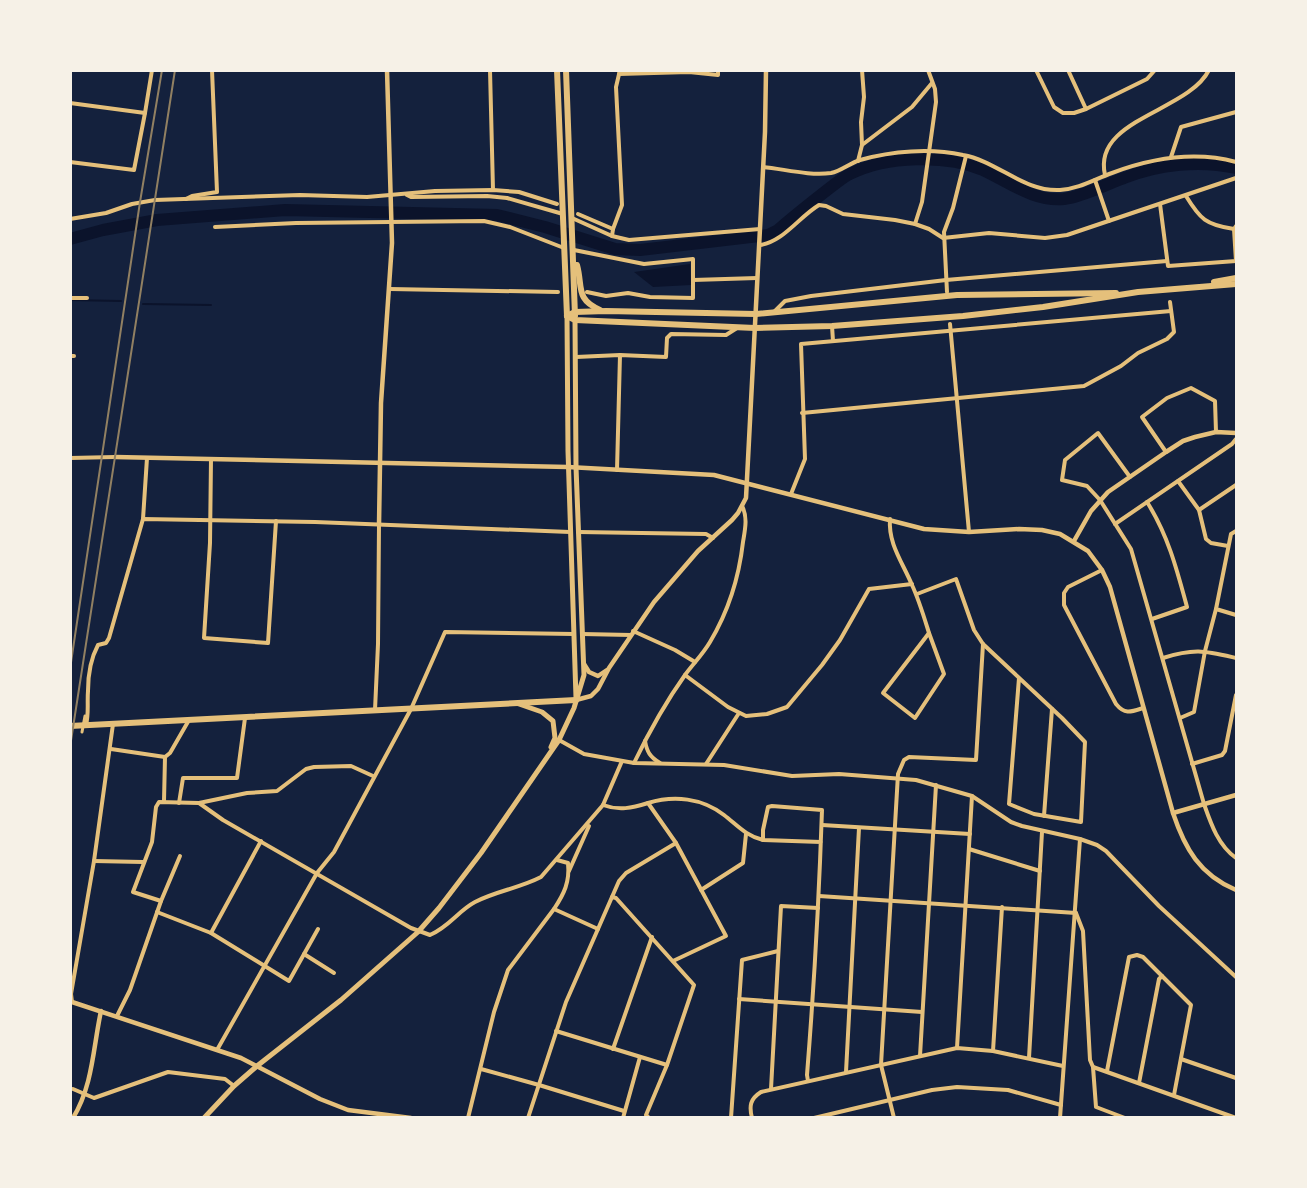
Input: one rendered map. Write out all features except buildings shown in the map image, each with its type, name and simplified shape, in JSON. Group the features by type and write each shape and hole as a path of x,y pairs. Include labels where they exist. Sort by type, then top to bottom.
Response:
{"main road":[{"path":"557,70 567,316 568,467 576,700"},
{"path":"204,1118 234,1086 257,1066 341,1000 418,932 481,853 559,740 581,688 584,664 576,467 574,218 566,70"},
{"path":"574,259 578,267 581,294 584,300 606,311"},
{"path":"1187,288 1236,278"},
{"path":"567,316 575,320 755,328 832,326 986,313 1138,292 1236,284"},
{"path":"567,316 575,312 606,311 756,314 957,295 1138,292"},
{"path":"70,726 576,700"},
{"path":"519,704 542,712 553,721 555,738 547,757"}],"street":[{"path":"70,162 134,170 152,70"},
{"path":"185,200 192,196 216,192 212,70"},
{"path":"375,711 378,644 379,462 392,220 387,70"},
{"path":"490,70 494,190"},
{"path":"612,236 622,205 616,87 619,72 689,71 718,75 718,70"},
{"path":"576,700 593,695 654,602 678,572 732,520 742,506 747,484 760,244 766,70"},
{"path":"858,161 862,146 861,122 864,97 862,70"},
{"path":"915,224 922,202 936,102 935,89 928,70"},
{"path":"1036,70 1054,107 1064,113 1086,109 1147,79 1155,70"},
{"path":"1105,175 1103,156 1120,133 1132,123 1178,101 1194,90 1209,70"},
{"path":"1069,71 1086,109"},
{"path":"862,146 912,107 932,83"},
{"path":"70,103 145,113"},
{"path":"1171,157 1181,127 1236,112"},
{"path":"763,167 832,173 858,161 894,154 929,153 982,160 1029,184 1043,189 1060,190 1096,182 1105,175 1128,167 1171,157 1212,158 1236,162"},
{"path":"947,292 943,238 966,157"},
{"path":"760,244 783,233 819,205 843,214 915,224 943,238 990,233 1046,238 1067,235 1236,178"},
{"path":"1096,182 1109,221"},
{"path":"70,219 106,213 140,202 288,196 391,197 435,191 519,192 557,204"},
{"path":"405,194 411,197 507,198 563,217"},
{"path":"1161,204 1168,266 1236,261 1235,228 1215,226 1198,216 1186,195"},
{"path":"574,218 613,229"},
{"path":"574,218 612,236 629,240 760,230"},
{"path":"215,227 392,220 484,221 564,245"},
{"path":"573,247 644,264 693,259 693,298 650,297 628,293 606,296 587,292"},
{"path":"774,312 785,301 811,296 946,280 1167,261"},
{"path":"693,280 757,278"},
{"path":"390,289 558,292"},
{"path":"70,298 87,298"},
{"path":"802,413 1084,386 1121,366 1138,353 1167,339 1174,332 1170,302"},
{"path":"791,494 805,459 801,344 1171,311"},
{"path":"950,324 969,532"},
{"path":"832,326 833,341"},
{"path":"576,357 666,357 667,338 671,334 726,335 737,327"},
{"path":"617,470 620,356"},
{"path":"1166,452 1142,417 1167,398 1191,388 1215,401 1216,432"},
{"path":"1074,541 1091,511 1108,492 1166,452 1184,441 1216,432 1236,433"},
{"path":"1130,477 1098,433 1065,460 1062,480 1087,486 1100,500 1131,549 1204,804 1212,827 1221,842 1236,858"},
{"path":"1115,524 1236,439"},
{"path":"70,458 211,458 576,467 714,475 924,529 969,532 1019,529 1060,534 1088,551 1102,570 1110,587 1182,839 1194,859 1207,873 1236,890"},
{"path":"86,725 89,703 87,693 93,654 98,645 106,643 110,638 143,519 147,458"},
{"path":"211,458 204,638 268,643 276,521"},
{"path":"1178,481 1199,510 1206,539 1211,543 1228,546"},
{"path":"1199,510 1236,485"},
{"path":"1147,502 1160,522 1174,556 1187,608 1152,619"},
{"path":"634,763 655,720 710,642 733,591 741,560 746,521 742,506"},
{"path":"143,519 276,521 570,532"},
{"path":"890,519 889,530 893,545 916,594 944,674 915,718 884,693 929,633"},
{"path":"1180,718 1194,712 1228,546 1232,534 1236,531"},
{"path":"578,532 706,534 712,538"},
{"path":"1102,570 1068,587 1064,593 1064,605 1116,704 1126,712 1143,708"},
{"path":"916,594 956,579 974,630 983,644 1053,708 1085,742 1081,822 1044,816 1009,804 1019,678"},
{"path":"685,675 746,716 767,714 787,707 840,640 869,589 912,584"},
{"path":"1216,609 1236,615"},
{"path":"217,1050 318,873 334,852 373,776 411,710 445,633 574,634"},
{"path":"582,634 632,633 675,650 695,662"},
{"path":"894,1118 881,1065 896,829 897,778 904,760 909,757 976,760 983,644"},
{"path":"1163,658 1186,651 1205,651 1236,658"},
{"path":"584,664 589,672 598,676 609,668"},
{"path":"1192,764 1222,755 1225,751 1236,695"},
{"path":"1044,816 1053,708"},
{"path":"706,764 739,713"},
{"path":"82,732 85,716"},
{"path":"179,803 183,778 237,778 245,717"},
{"path":"111,749 165,757 170,753 189,720"},
{"path":"113,724 94,861 71,994 72,1002 241,1058 334,1105 369,1116 411,1118"},
{"path":"559,740 584,754 634,763 706,764 792,776 839,774 897,778 916,780 972,796 1011,822 1042,832 1080,839 1106,851 1159,906 1236,977"},
{"path":"645,740 646,750 651,758 660,764"},
{"path":"164,801 165,757"},
{"path":"199,803 209,811 418,932 430,935 444,929 468,906 479,900 529,884 541,877 591,822 603,805 622,761"},
{"path":"161,901 133,892 152,842 156,807 159,802 199,803 247,793 277,791 306,768 351,766 373,776"},
{"path":"920,1056 936,785"},
{"path":"1173,813 1236,795"},
{"path":"957,1048 972,796"},
{"path":"603,805 622,809 660,799 693,800 711,806 746,834 764,840 821,842"},
{"path":"648,803 676,843 726,936 673,961"},
{"path":"764,840 763,830 768,807 822,810 808,1081"},
{"path":"468,1118 494,1012 508,970 554,909 566,889 569,872 591,822"},
{"path":"822,825 970,834"},
{"path":"846,1072 859,828"},
{"path":"1029,1058 1042,832"},
{"path":"701,890 743,864 746,834"},
{"path":"1060,1118 1080,839"},
{"path":"211,933 261,841"},
{"path":"572,843 580,846"},
{"path":"528,1118 566,1002 619,881 626,873 676,843"},
{"path":"969,849 1040,872"},
{"path":"117,1016 130,990 161,901 180,856"},
{"path":"557,860 568,863 569,872"},
{"path":"94,861 143,862"},
{"path":"819,896 1076,913"},
{"path":"612,897 616,898 694,985 667,1065 646,1115 649,1118"},
{"path":"771,1089 781,906 818,908"},
{"path":"993,1051 1002,907"},
{"path":"554,909 598,929"},
{"path":"157,912 211,933 289,981 318,929"},
{"path":"1076,913 1083,931 1090,1060 1093,1067 1096,1107 1125,1118"},
{"path":"613,1048 652,937"},
{"path":"731,1118 742,960 778,951"},
{"path":"304,954 334,973"},
{"path":"1107,1071 1129,957 1137,955 1143,957 1191,1005 1174,1095"},
{"path":"1139,1083 1159,979 1162,976"},
{"path":"739,999 922,1012"},
{"path":"73,1118 85,1095 100,1011"},
{"path":"556,1031 667,1065"},
{"path":"752,1118 749,1108 753,1097 771,1089 957,1048 993,1051 1063,1066"},
{"path":"623,1118 640,1057"},
{"path":"1180,1059 1236,1078"},
{"path":"1093,1067 1236,1118"},
{"path":"481,1070 624,1111"},
{"path":"73,1089 94,1098 168,1072 225,1079 234,1086"},
{"path":"814,1118 932,1090 957,1087 1008,1090 1061,1105"}],"water":[{"path":"690,264 691,285 653,287 634,272"}],"waterway":[{"path":"70,239 157,220 285,210 497,215 615,249 640,250 768,235 778,230 847,175 865,168 898,161 916,159 952,161 983,170 1032,194 1053,199 1079,195 1151,169 1194,164 1236,168"},
{"path":"70,300 121,301"},
{"path":"143,304 211,305"}],"railway":[{"path":"70,669 162,70"},
{"path":"70,747 175,70"}]}
